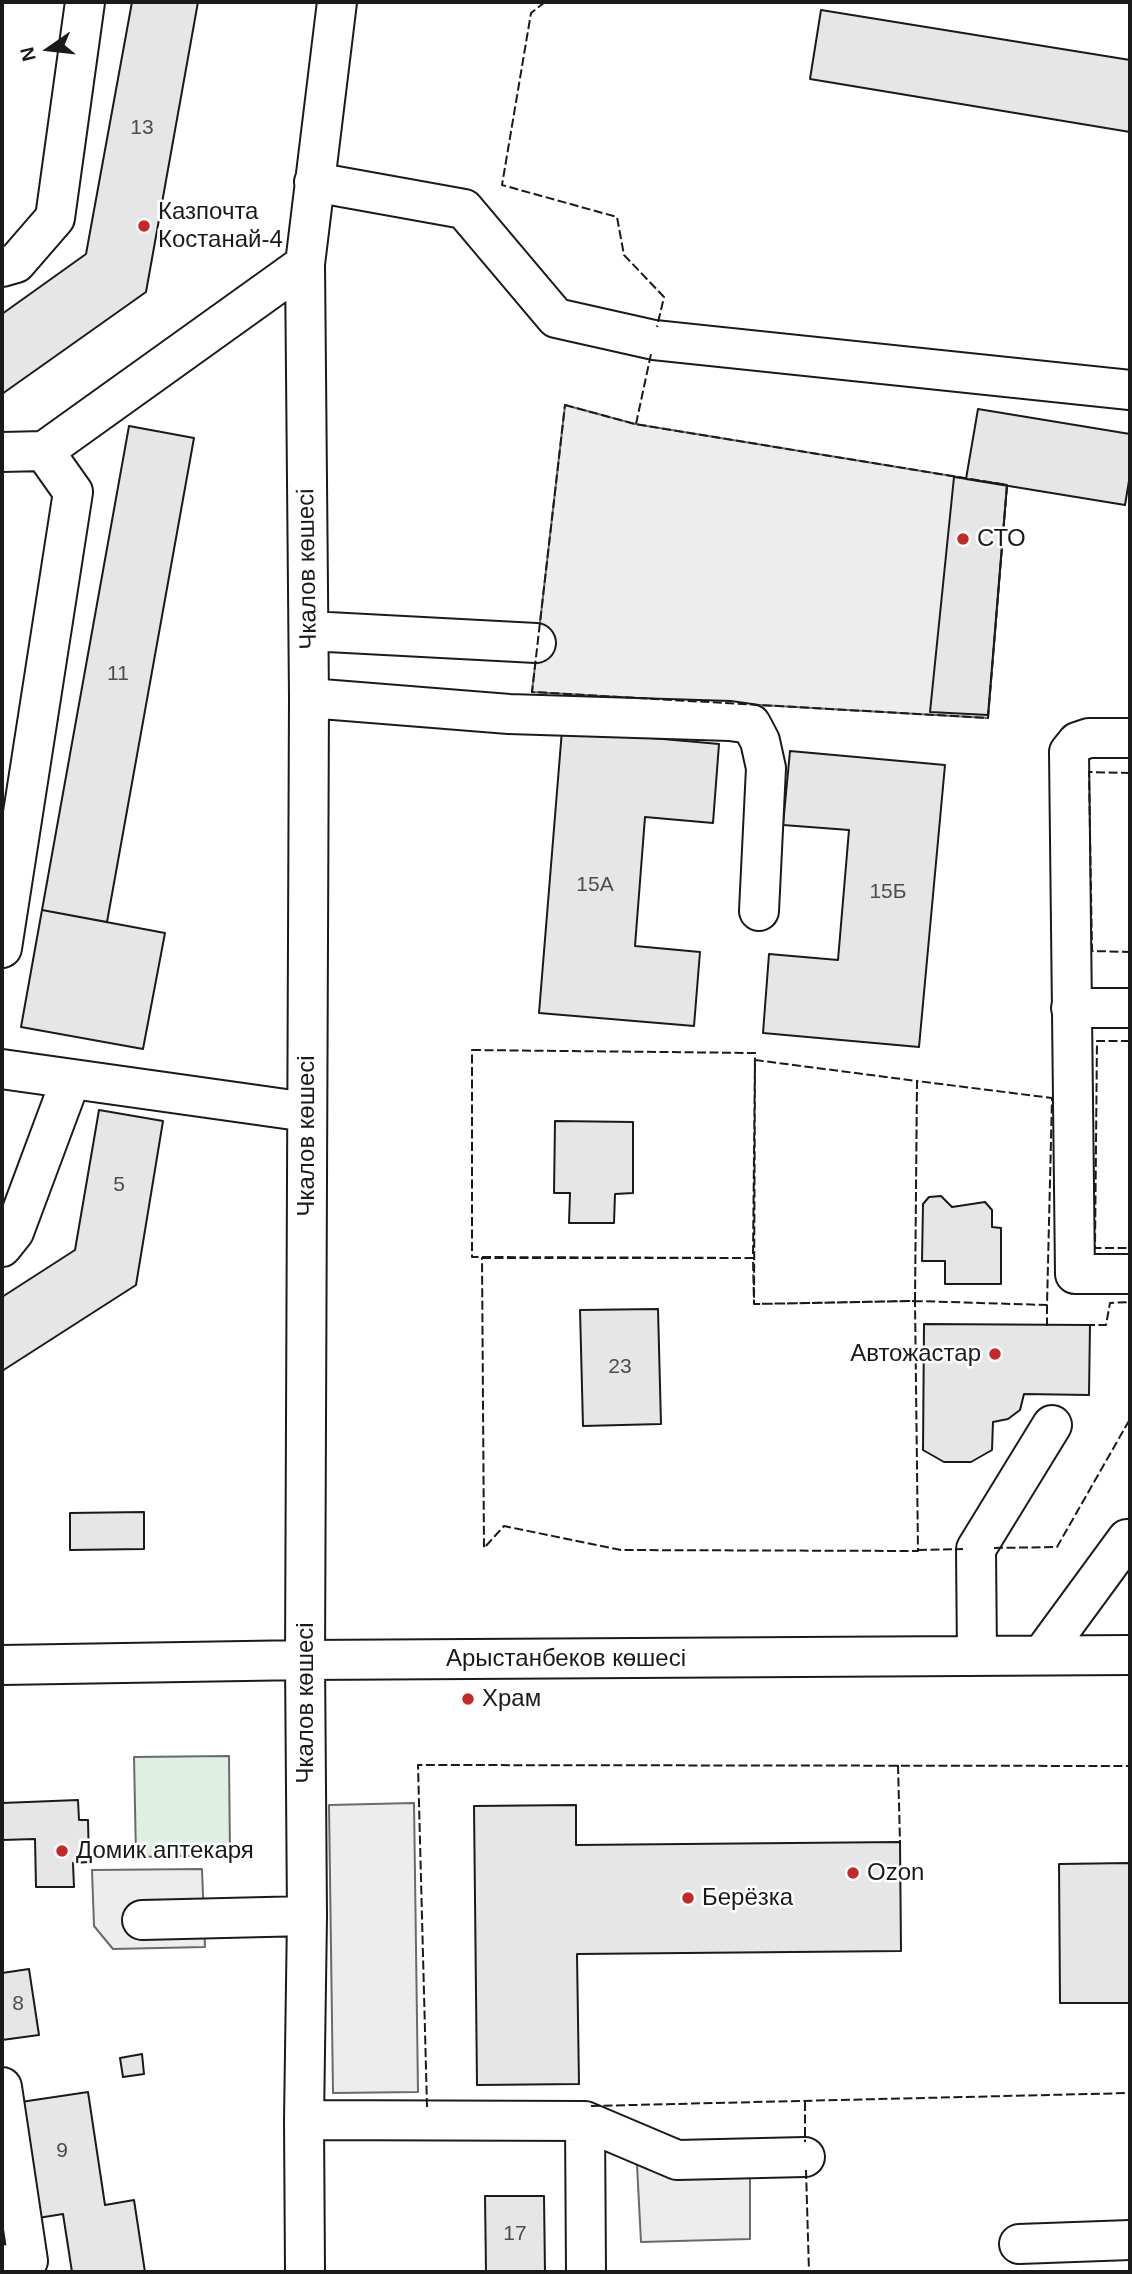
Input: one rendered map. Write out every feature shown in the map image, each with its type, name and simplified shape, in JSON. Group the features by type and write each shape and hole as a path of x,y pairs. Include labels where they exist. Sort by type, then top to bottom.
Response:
{"street":[{"path":"2,267 16,263 55,218 85,2"},
{"name":"Чкалов көшесі","path":"305,2272 309,631 305,264 337,2"},
{"path":"314,182 464,209 556,318 654,341 1130,390"},
{"path":"2,452 44,450 305,264"},
{"path":"2,948 73,492 44,450"},
{"path":"309,631 536,643"},
{"path":"309,698 509,713 751,724 760,741 766,768 759,911"},
{"path":"1130,738 1089,738 1077,742 1069,752 1075,1274 1130,1274"},
{"path":"1071,1008 1130,1008"},
{"path":"2,1069 307,1112"},
{"path":"2,1247 14,1232 71,1079"},
{"path":"977,1656 976,1549 1052,1425"},
{"path":"1042,1655 1127,1539 1130,1539"},
{"name":"Арыстанбеков көшесі","path":"2,1665 305,1660 1130,1655"},
{"path":"142,1920 307,1916"},
{"path":"2,2087 28,2261 2,2265"},
{"path":"304,2120 585,2122 677,2160 805,2157"},
{"path":"585,2122 586,2272"},
{"path":"1019,2244 1130,2240"}],"green space":[{"path":"229,1756 230,1855 136,1857 134,1757"}],"shaded area":[{"path":"565,405 635,424 1007,485 988,718 532,692"},
{"path":"414,1803 418,2092 333,2093 329,1805"},
{"path":"202,1869 205,1947 113,1949 94,1926 92,1870"},
{"path":"750,2162 750,2239 641,2242 637,2165"}],"building":[{"path":"132,2 198,2 146,292 2,394 2,314 86,254"},
{"path":"821,10 1130,60 1130,132 810,79"},
{"path":"978,409 1130,434 1130,475 1125,505 966,479"},
{"path":"129,426 194,438 107,922 42,910"},
{"path":"954,477 1007,485 988,715 930,712"},
{"path":"562,730 719,744 713,823 645,817 635,946 700,952 694,1026 539,1013"},
{"path":"790,751 945,765 919,1047 763,1033 769,954 838,960 849,830 783,825"},
{"path":"42,910 165,933 143,1049 21,1027"},
{"path":"99,1110 163,1121 136,1285 2,1371 2,1297 75,1250"},
{"path":"555,1121 633,1122 633,1193 615,1194 614,1223 569,1223 570,1193 554,1193"},
{"path":"941,1196 952,1207 985,1202 992,1210 992,1227 1001,1228 1001,1284 945,1284 945,1261 922,1261 923,1204 929,1197"},
{"path":"658,1309 661,1424 583,1426 580,1310"},
{"path":"924,1324 1090,1325 1089,1395 1024,1394 1020,1410 1008,1419 993,1422 992,1450 971,1462 944,1462 923,1450"},
{"path":"144,1512 144,1549 70,1550 70,1513"},
{"name":"Домик аптекаря","path":"78,1800 79,1820 88,1820 89,1862 73,1863 74,1887 36,1887 35,1839 2,1840 2,1803"},
{"name":"Берёзка","path":"576,1805 576,1845 900,1842 901,1951 577,1954 579,2084 477,2085 474,1806"},
{"path":"1130,1863 1130,2003 1060,2003 1059,1864"},
{"path":"29,1969 39,2035 2,2040 2,1973"},
{"path":"142,2054 144,2074 123,2077 120,2058"},
{"path":"88,2092 105,2205 134,2200 145,2272 72,2272 63,2214 38,2218 21,2102"},
{"path":"485,2196 544,2196 545,2272 486,2272"},
{"path":"1125,2271 1125,2272 991,2272"}],"fence":[{"path":"545,2 531,13 502,185 617,217 624,255 664,297 657,327"},
{"path":"636,424 651,354"},
{"path":"565,405 635,424 1007,485 988,718 532,692 565,405"},
{"path":"1130,773 1089,772 1092,951 1130,952"},
{"path":"1130,1041 1097,1041 1095,1248 1130,1248"},
{"path":"472,1050 755,1053 753,1258 472,1257 472,1050"},
{"path":"915,1301 917,1081 755,1060 754,1304 915,1301 1047,1305 1052,1098 917,1081 915,1301"},
{"path":"482,1258 753,1258 754,1304 915,1301 918,1551 621,1550 504,1526 484,1548 482,1258"},
{"path":"1086,1325 1106,1325 1110,1303 1130,1302"},
{"path":"1047,1305 1047,1325 1051,1325"},
{"path":"994,1548 1057,1547 1130,1419"},
{"path":"918,1550 963,1549"},
{"path":"427,2107 418,1765 1130,1766"},
{"path":"898,1765 900,1842"},
{"path":"591,2106 1130,2093"},
{"path":"805,2102 805,2142"},
{"path":"806,2170 809,2272"}],"place":[{"name":"Казпочта Костанай-4","path":"144,226"},
{"name":"СТО","path":"963,539"},
{"name":"Автожастар","path":"995,1354"},
{"name":"Храм","path":"468,1699"},
{"name":"Домик аптекаря","path":"62,1851"},
{"name":"Ozon","path":"853,1873"},
{"name":"Берёзка","path":"688,1898"}]}
